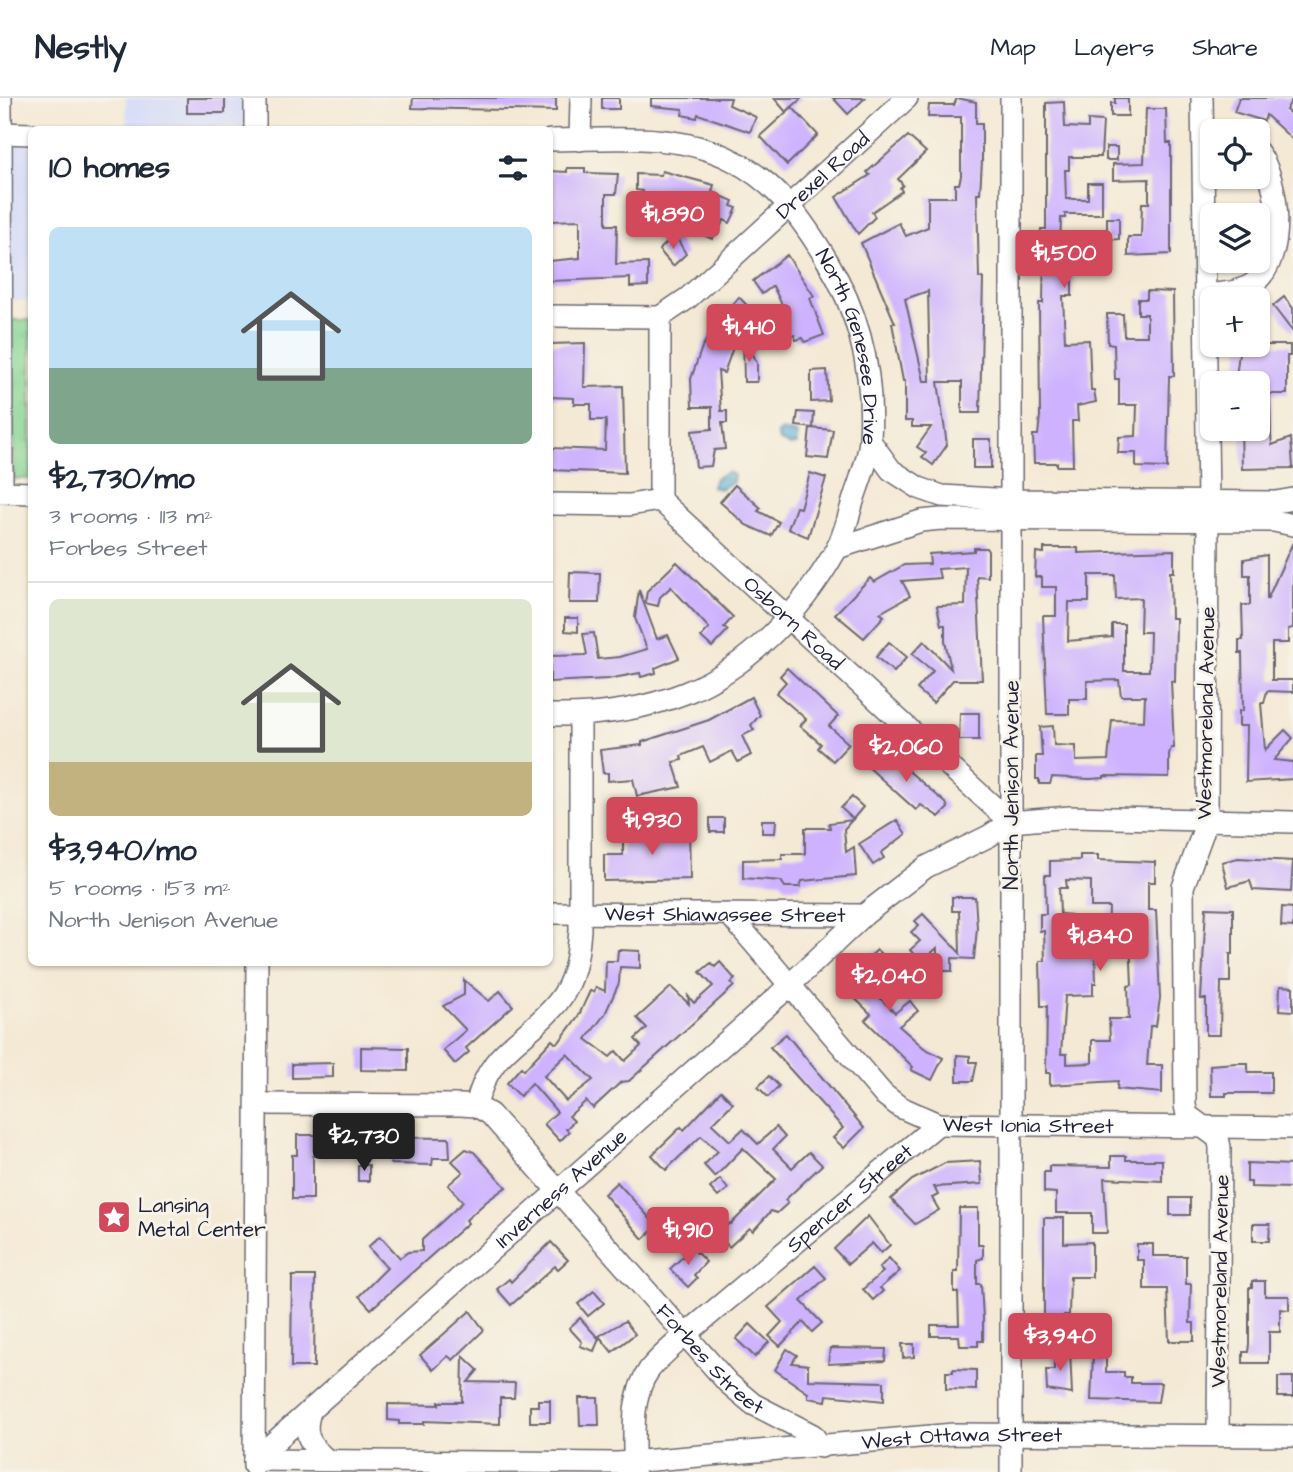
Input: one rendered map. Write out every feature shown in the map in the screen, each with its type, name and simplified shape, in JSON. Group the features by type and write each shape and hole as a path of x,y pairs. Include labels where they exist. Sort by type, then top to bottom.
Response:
{"street":[{"path":"1,98 1,492 28,493"},
{"path":"255,98 255,126"},
{"path":"580,140 581,98"},
{"name":"Drexel Road","path":"660,317 688,299 907,98"},
{"name":"North Jenison Avenue","path":"1011,98 1011,1472"},
{"name":"Westmoreland Avenue","path":"1202,98 1205,119"},
{"path":"0,133 28,134"},
{"name":"North Genesee Drive","path":"553,140 655,140 696,147 730,159 760,176 790,204 843,287 858,322 869,376 870,441 891,470 919,488 942,496 1012,509"},
{"path":"1246,287 1253,284 1273,260 1274,180 1270,173"},
{"name":"Westmoreland Avenue","path":"1204,287 1207,189"},
{"path":"553,316 660,317 660,499 629,505 553,504"},
{"name":"Westmoreland Avenue","path":"1205,357 1207,821 1183,887 1185,1105 1187,1115 1218,1138 1221,1156 1219,1435"},
{"path":"553,715 580,716 632,708 686,693 724,671 764,642 789,619 837,548 870,441"},
{"path":"941,519 942,496"},
{"name":"Osborn Road","path":"660,499 1010,822"},
{"path":"1291,499 1291,524"},
{"name":"North Genesee Drive","path":"837,548 921,521 1012,509 1207,510 1291,499"},
{"name":"North Genesee Drive","path":"1207,510 1291,524"},
{"path":"258,1104 476,1106 485,1077 496,1058 559,1002 577,963 581,913 580,716"},
{"name":"West Shiawassee Street","path":"553,913 864,915 926,867 989,836 1010,822 1070,817 1293,822"},
{"name":"West Ionia Street","path":"729,914 883,1094 900,1107 938,1124 1293,1128"},
{"name":"Inverness Avenue","path":"254,1466 311,1409 864,915"},
{"path":"254,1466 257,966"},
{"name":"Forbes Street","path":"476,1106 490,1114 728,1383 753,1404 813,1435 821,1447"},
{"name":"Spencer Street","path":"634,1467 639,1392 649,1370 685,1335 938,1124"},
{"path":"311,1409 306,1423 307,1437 314,1450 327,1460"},
{"name":"West Ottawa Street","path":"254,1466 327,1460 634,1467 954,1434 1293,1436"}],"shaded area":[{"path":"126,98 255,98 255,126 126,126"},
{"path":"8,144 28,144 28,301 10,301"}],"green space":[{"path":"11,320 28,320 28,479 14,479"}],"water":[{"path":"782,430 797,434 797,445 790,446 779,440 777,433"},
{"path":"728,472 734,475 733,482 720,489 712,487 715,478"}],"building":[{"path":"187,98 225,98 225,113 187,113"},
{"path":"413,98 556,98 556,111 412,108"},
{"path":"602,98 619,98 619,109 602,109"},
{"path":"651,98 731,98 729,105 756,117 750,132 698,114 697,118 682,115 683,109 651,106"},
{"path":"774,98 802,98 786,112"},
{"path":"833,98 865,98 848,114"},
{"path":"957,98 976,102 976,123 982,123 980,193 977,193 979,278 983,278 980,413 962,413 962,382 938,382 947,445 933,465 922,457 926,453 917,447 931,427 912,427 912,421 905,421 905,381 892,323 895,323 861,243 899,223 906,236 928,227 928,197 955,197 955,184 959,184 961,176 961,117 928,117 929,105 954,105","holes":["928,291 930,381 924,381 905,299"]},
{"path":"1115,98 1128,98 1128,116 1111,116 1111,103 1115,103"},
{"path":"1239,98 1293,98 1286,110 1293,116 1293,140 1266,115 1265,119 1257,119 1234,112"},
{"path":"1064,102 1065,127 1088,128 1088,120 1103,121 1101,157 1069,157 1069,170 1065,170 1066,199 1088,199 1088,183 1102,183 1102,214 1065,214 1065,218 1061,218 1060,251 1089,251 1089,235 1105,236 1104,274 1072,273 1072,296 1063,296 1065,341 1089,340 1091,390 1094,390 1096,402 1077,406 1078,421 1072,421 1073,466 1034,463 1033,435 1038,435 1040,416 1039,303 1043,303 1044,246 1040,246 1041,229 1046,229 1046,103"},
{"path":"792,107 818,135 787,165 760,136"},
{"path":"1146,109 1166,109 1167,143 1171,143 1171,254 1128,256 1128,237 1141,237 1142,203 1149,203 1149,179 1113,180 1113,164 1144,163"},
{"path":"908,136 926,152 898,179 903,185 900,188 902,191 872,212 875,217 858,234 836,197 870,175 867,172"},
{"path":"1106,147 1117,147 1117,160 1106,160"},
{"path":"567,168 585,168 585,173 618,174 616,194 606,194 606,225 617,225 616,264 648,263 648,286 630,287 630,278 553,281 553,261 580,258 580,220 553,221 553,171 567,172"},
{"path":"662,171 714,185 712,192 733,201 731,206 737,208 730,223 724,220 712,239 699,233 710,210 674,197 674,200 663,200 661,215 656,213 665,223 639,219 643,191 636,190 636,174 661,175"},
{"path":"1107,218 1119,218 1119,239 1107,240"},
{"path":"675,235 686,254 673,266 659,250"},
{"path":"787,255 814,296 810,298 824,335 805,342 803,338 796,340 794,335 791,336 775,313 784,309 773,286 762,294 753,281"},
{"path":"1147,291 1173,292 1174,376 1169,376 1167,468 1136,467 1136,453 1118,453 1119,437 1136,436 1137,405 1119,405 1119,379 1115,379 1114,344 1108,344 1107,314 1123,314 1124,336 1147,336 1147,314 1138,314 1138,299 1147,299"},
{"path":"739,297 756,315 743,328 743,319 724,373 718,371 721,411 727,411 727,423 722,423 725,449 714,450 711,466 696,467 692,431 712,429 712,407 692,407 691,379 702,347"},
{"path":"1284,297 1293,308 1293,332 1273,306"},
{"path":"743,333 757,363 757,382 744,382"},
{"path":"585,343 584,387 623,386 625,473 553,470 553,448 605,450 606,420 591,420 591,404 574,404 574,398 553,397 553,344"},
{"path":"1270,345 1290,345 1290,356 1287,356 1287,394 1270,394 1270,371 1237,371 1238,357 1270,357"},
{"path":"827,370 829,401 811,402 811,371"},
{"path":"1270,394 1272,445 1291,438 1293,468 1242,469 1241,441 1270,441"},
{"path":"798,412 814,413 813,428 796,426"},
{"path":"810,428 833,430 828,459 807,457"},
{"path":"973,439 991,439 991,468 973,468"},
{"path":"810,473 826,478 808,537 788,529 796,507 800,508"},
{"path":"735,485 761,508 758,511 779,522 771,536 746,525 720,502"},
{"path":"1293,542 1293,628 1288,629 1288,643 1272,643 1272,680 1293,680 1293,692 1267,691 1264,703 1261,703 1265,750 1285,730 1293,738 1274,760 1293,762 1293,779 1246,782 1247,726 1239,726 1239,711 1243,711 1242,653 1239,653 1239,640 1243,640 1242,605 1250,605 1250,575 1244,575 1244,559 1267,555 1267,600"},
{"path":"974,548 986,548 988,551 988,577 977,576 982,680 953,680 933,703 917,689 933,671 912,654 924,641 951,669 945,641 945,625 941,625 937,606 965,605 966,567 938,569 940,578 902,581 910,596 880,613 884,616 864,638 835,614 870,578 874,582 904,565 930,564 929,554 974,551"},
{"path":"1044,548 1078,548 1078,553 1174,550 1174,572 1170,572 1171,618 1176,618 1175,682 1171,681 1174,748 1171,748 1169,754 1169,777 1052,777 1050,784 1039,784 1039,779 1036,779 1036,756 1042,756 1040,727 1053,726 1054,745 1076,746 1076,761 1108,760 1112,720 1144,721 1145,696 1121,696 1119,680 1087,681 1087,699 1069,699 1069,714 1047,714 1043,616 1056,616 1056,587 1042,587 1042,577 1035,577 1036,552 1044,553","holes":["1089,575 1115,575 1116,599 1141,598 1140,632 1150,632 1149,671 1124,671 1124,624 1112,624 1112,637 1068,641 1069,602 1089,602"]},
{"path":"677,562 733,617 724,627 728,630 712,647 701,637 709,628 671,587 660,597 658,606 645,603 647,591"},
{"path":"570,572 600,573 599,603 569,603"},
{"path":"639,590 657,639 668,635 679,658 655,668 656,673 641,677 640,673 608,679 553,682 553,656 587,655 583,634 594,633 598,659 620,657 647,649 635,618"},
{"path":"565,618 578,618 578,632 565,631"},
{"path":"889,642 907,657 894,672 876,657"},
{"path":"787,668 838,716 829,726 849,744 833,761 818,748 821,744 800,726 806,719 776,693 786,682 780,676"},
{"path":"751,697 760,715 751,725 754,730 742,736 751,755 738,762 732,751 710,762 703,747 681,756 682,760 673,762 681,787 637,796 633,779 608,781 608,773 603,773 600,750 642,745 642,742 709,720"},
{"path":"960,713 979,713 979,740 959,740"},
{"path":"883,749 946,803 948,808 939,817 921,805 916,810 867,766"},
{"path":"852,797 863,807 853,819 841,808"},
{"path":"710,818 724,818 724,832 710,832"},
{"path":"762,820 776,820 775,833 762,833"},
{"path":"852,820 844,829 846,852 854,847 856,876 802,881 800,887 785,887 781,881 743,878 743,860 782,859 782,854 805,854 805,828 830,828 829,823"},
{"path":"897,820 906,834 881,853 884,858 873,865 859,844"},
{"path":"675,825 689,825 690,879 604,881 604,855 623,855 623,836 650,836 650,829 675,829"},
{"path":"1080,855 1098,855 1098,860 1155,862 1155,882 1148,882 1148,910 1156,910 1160,998 1156,1026 1150,1026 1147,1065 1162,1065 1162,1093 1117,1089 1118,1081 1050,1085 1050,1073 1046,1073 1047,1006 1041,1006 1040,961 1045,961 1044,931 1040,931 1040,914 1046,914 1045,875 1050,875 1050,861 1080,860","holes":["1066,880 1091,881 1091,907 1109,907 1108,939 1130,939 1132,985 1128,986 1129,1019 1109,1019 1110,1040 1092,1040 1092,1063 1067,1064 1067,1054 1061,1054 1065,996 1093,995 1093,983 1096,983 1095,948 1070,948 1071,915 1060,914 1059,888 1067,888"]},
{"path":"1238,858 1293,861 1291,892 1253,890 1250,881 1228,887 1222,862"},
{"path":"952,897 975,897 977,928 974,959 952,958 952,971 937,971 937,948 921,962 910,950 920,941 911,932 919,925 915,921 923,914 960,953 959,911 952,911"},
{"path":"1282,907 1293,908 1293,927 1281,926"},
{"path":"1206,908 1233,909 1233,954 1230,954 1230,982 1221,982 1220,1035 1206,1035 1206,999 1201,999"},
{"path":"618,950 640,951 640,968 620,967 619,983 605,1014 586,1039 610,1057 616,1051 625,1061 641,1046 635,1039 647,1028 637,1018 671,987 689,1004 688,996 694,1003 713,986 700,972 711,963 715,967 720,962 735,979 731,983 734,986 629,1081 621,1082 593,1108 586,1101 569,1116 574,1121 566,1129 569,1132 560,1141 544,1124 557,1112 532,1083 520,1096 507,1083 521,1067 524,1070 552,1040 559,1042 579,1015 590,991 594,992 596,987 605,991 606,961 617,961","holes":["567,1054 593,1080 566,1101 544,1076"]},
{"path":"877,950 897,971 892,975 895,978 877,995 895,1013 910,1001 918,1011 899,1026 924,1048 943,1058 932,1080 911,1070 913,1067 865,1020 871,1014 840,984"},
{"path":"464,980 489,1001 500,991 513,1006 466,1048 469,1052 455,1064 443,1050 466,1030 443,1006 464,995"},
{"path":"1280,986 1293,987 1293,1011 1279,1010"},
{"path":"786,1034 864,1128 844,1148 833,1138 843,1128 770,1047"},
{"path":"361,1047 408,1048 408,1071 361,1070"},
{"path":"957,1055 970,1056 970,1062 977,1062 973,1081 957,1081"},
{"path":"333,1063 333,1077 292,1078 292,1064"},
{"path":"1248,1063 1248,1072 1271,1072 1271,1093 1226,1093 1226,1096 1211,1096 1210,1065"},
{"path":"769,1076 779,1086 768,1097 758,1087"},
{"path":"721,1091 733,1103 712,1124 730,1141 743,1129 758,1144 776,1127 785,1137 773,1149 792,1168 809,1152 822,1165 785,1200 788,1203 777,1213 771,1211 753,1231 750,1228 729,1247 717,1234 731,1224 776,1179 743,1148 715,1177 704,1165 718,1151 701,1136 666,1170 652,1155 681,1127 684,1130"},
{"path":"297,1135 329,1135 329,1156 313,1156 313,1199 292,1199 292,1155 297,1155"},
{"path":"366,1137 449,1138 450,1158 433,1158 432,1165 391,1164 391,1157 366,1157"},
{"path":"466,1149 474,1152 506,1187 487,1201 466,1220 468,1223 371,1309 359,1296 387,1268 368,1247 380,1236 400,1258 408,1252 422,1251 422,1240 463,1202 448,1185 463,1172 452,1161"},
{"path":"1111,1156 1126,1156 1126,1160 1162,1160 1162,1181 1104,1178 1107,1233 1092,1233 1092,1213 1056,1213 1056,1193 1044,1192 1044,1172 1049,1172 1049,1166 1111,1167"},
{"path":"980,1161 982,1184 934,1187 938,1195 932,1198 939,1210 915,1224 891,1199 912,1180 945,1163"},
{"path":"1247,1163 1293,1165 1293,1188 1251,1187 1251,1182 1247,1182"},
{"path":"358,1165 369,1165 369,1181 358,1181"},
{"path":"720,1179 728,1189 718,1197 710,1188"},
{"path":"617,1182 657,1226 643,1239 604,1194"},
{"path":"1170,1198 1190,1198 1190,1215 1170,1215"},
{"path":"959,1208 978,1208 978,1245 983,1245 983,1258 977,1260 977,1284 981,1284 983,1341 978,1341 978,1346 960,1346 959,1336 931,1336 931,1325 959,1325 958,1292 954,1292 954,1272 958,1272"},
{"path":"868,1216 890,1245 881,1253 872,1243 848,1264 834,1249"},
{"path":"1044,1218 1064,1218 1064,1243 1092,1242 1092,1277 1070,1277 1069,1315 1064,1315 1064,1339 1040,1339 1040,1328 1044,1328"},
{"path":"703,1223 713,1234 704,1243 694,1232"},
{"path":"1253,1224 1270,1224 1269,1241 1253,1241"},
{"path":"551,1242 568,1260 558,1269 555,1266 511,1305 497,1289 509,1279 511,1282"},
{"path":"1137,1244 1153,1244 1153,1256 1186,1256 1186,1284 1191,1284 1190,1323 1194,1323 1194,1341 1169,1341 1167,1289 1144,1289 1144,1260 1137,1260"},
{"path":"692,1248 706,1262 694,1275 697,1278 688,1287 670,1269"},
{"path":"889,1258 900,1271 880,1288 883,1291 873,1300 863,1289 883,1272 879,1268"},
{"path":"815,1266 826,1278 801,1301 822,1323 812,1332 803,1322 780,1346 769,1336 782,1322 768,1307"},
{"path":"292,1276 315,1276 314,1367 291,1367"},
{"path":"1252,1281 1265,1281 1265,1296 1289,1296 1289,1310 1280,1309 1280,1332 1269,1332 1269,1363 1243,1363 1243,1352 1248,1352 1249,1344 1249,1288 1252,1288"},
{"path":"594,1291 604,1303 588,1316 578,1304"},
{"path":"470,1311 484,1330 453,1360 448,1356 433,1370 420,1355"},
{"path":"580,1318 599,1339 594,1351 580,1346 582,1342 569,1328"},
{"path":"1086,1319 1106,1319 1106,1372 1124,1372 1124,1377 1131,1377 1131,1383 1161,1383 1158,1402 1091,1400 1094,1333 1086,1333"},
{"path":"625,1321 635,1334 612,1352 599,1336"},
{"path":"750,1324 769,1342 755,1357 736,1339"},
{"path":"902,1344 914,1344 914,1357 903,1358"},
{"path":"830,1348 886,1349 885,1361 828,1364"},
{"path":"787,1349 797,1355 792,1363 808,1365 808,1380 884,1382 884,1401 827,1395 826,1401 808,1398 808,1393 775,1370"},
{"path":"1054,1350 1070,1350 1072,1394 1047,1390 1046,1370 1054,1370"},
{"path":"463,1356 478,1370 468,1382 515,1383 514,1398 500,1398 500,1424 424,1421 424,1424 399,1424 399,1421 388,1420 388,1404 439,1405 439,1402 462,1402"},
{"path":"953,1369 976,1370 976,1390 946,1389 946,1372 953,1372"},
{"path":"1278,1377 1293,1377 1293,1397 1278,1397"},
{"path":"579,1398 598,1398 599,1425 580,1425"},
{"path":"538,1400 550,1400 550,1422 530,1422 530,1406 538,1406"}],"place":[{"name":"Lansing Metal Center","path":"114,1217"}]}
